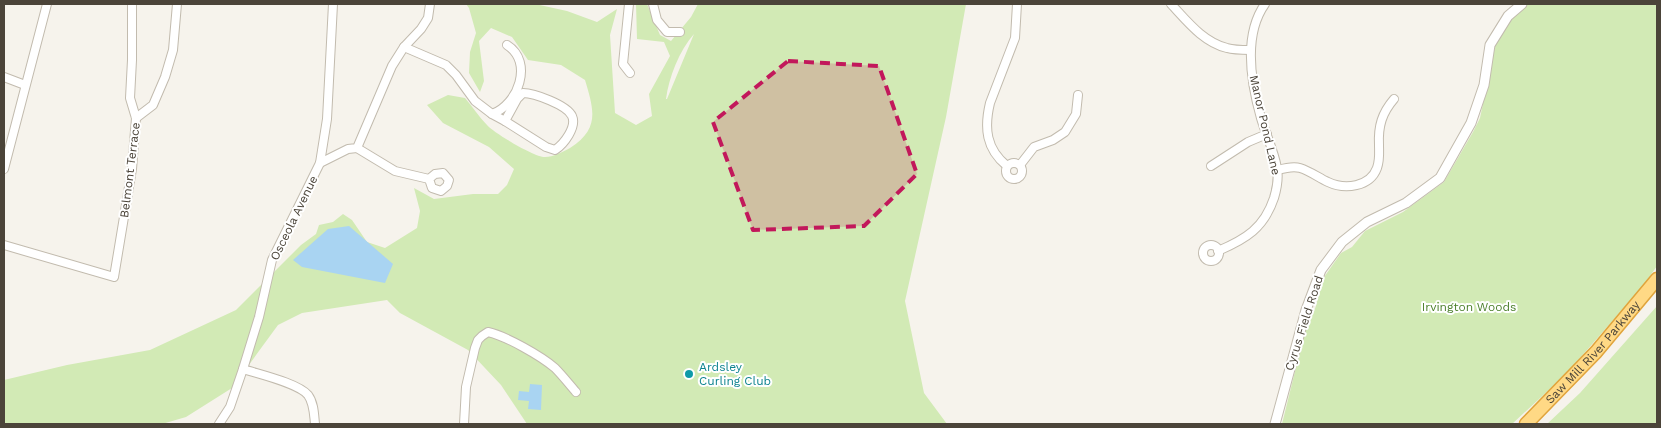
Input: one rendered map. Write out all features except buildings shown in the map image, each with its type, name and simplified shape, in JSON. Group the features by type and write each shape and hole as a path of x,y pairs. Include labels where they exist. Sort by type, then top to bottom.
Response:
{"highway":[{"name":"Saw Mill River Parkway","path":"1526,424 1596,352 1657,279"},
{"name":"Saw Mill River Parkway","path":"1537,424 1602,357 1657,291"}],"street":[{"path":"4,169 47,4"},
{"name":"Belmont Terrace","path":"4,245 114,277 132,169 136,118 130,98 132,4"},
{"path":"136,118 153,105 166,77 174,50 177,4"},
{"name":"Osceola Avenue","path":"219,424 230,407 243,369 259,317 272,260 320,163 327,119 332,4"},
{"path":"357,148 392,66 404,47 421,29 428,18 430,4"},
{"path":"629,4 623,64 630,73"},
{"path":"653,4 657,20 667,32 680,32"},
{"path":"1007,166 996,156 990,146 988,139 988,112 990,102 1015,38 1017,4"},
{"path":"1172,4 1210,42 1225,48 1250,50"},
{"name":"Manor Pond Lane","path":"1218,250 1246,237 1263,221 1271,206 1277,188 1278,170 1257,99 1250,50 1253,27 1265,4"},
{"name":"Cyrus Field Road","path":"1275,424 1306,310 1321,270 1342,242 1368,222 1406,203 1440,178 1471,123 1484,85 1490,45 1508,16 1522,4"},
{"path":"492,114 500,111 510,101 520,82 521,72 518,58 514,49 507,45"},
{"path":"404,47 446,65 456,75 475,101 492,114 505,122 546,147 555,150 563,142 570,132 573,119 569,112 558,104 530,93 523,93 517,99 505,122"},
{"path":"4,77 25,84"},
{"path":"1020,165 1034,147 1053,140 1065,132 1076,114 1078,95"},
{"path":"1278,170 1289,167 1301,168 1330,183 1342,186 1350,187 1363,183 1371,177 1378,165 1379,126 1387,107 1394,99"},
{"path":"1211,166 1248,142 1268,134"},
{"path":"320,163 348,149 357,148 396,171 429,179"},
{"path":"1014,162 1020,165 1023,173 1019,178 1012,179 1007,175 1007,166 1014,162"},
{"path":"464,424 466,387 478,340 488,332 506,339 545,360 556,369 576,392"},
{"path":"243,369 286,382 307,393 313,406 315,424"}],"highlighted area":[{"path":"788,61 879,66 917,174 864,226 753,230 713,122"}],"green space":[{"path":"466,4 535,4 567,11 597,22 617,9 610,35 615,113 636,125 652,116 649,94 670,56 664,42 637,39 636,4 647,4 660,35 671,41 691,17 698,4 966,4 946,117 905,301 924,393 947,424 527,424 501,385 468,350 400,313 387,300 302,313 278,325 232,388 186,417 162,424 4,424 4,380 67,365 150,350 236,310 301,245 316,234 319,225 333,222 343,214 352,220 367,242 385,248 417,228 420,211 414,188 434,199 473,194 498,194 507,185 514,169 489,147 443,123 427,105 448,95 465,98 491,129 514,144 540,156 548,157 558,154 580,141 586,134 592,118 591,101 585,80 561,65 528,60 512,37 491,28 479,41 484,81 480,92 469,73 470,52 476,33 469,8","holes":["694,34 667,99 676,65 684,48"]},
{"name":"Irvington Woods","path":"1527,4 1657,4 1657,266 1643,286 1566,374 1512,424 1282,424 1304,335 1316,306 1322,280 1341,253 1352,247 1365,231 1403,212 1444,182 1480,118 1496,41 1515,14"},
{"path":"1657,306 1657,424 1547,424 1580,393"}],"water":[{"path":"349,226 393,264 385,283 302,267 293,260 328,229"},
{"path":"530,384 542,385 541,410 528,409 529,401 518,400 519,391 529,392"}],"place":[{"name":"Ardsley Curling Club","path":"689,374"}]}
